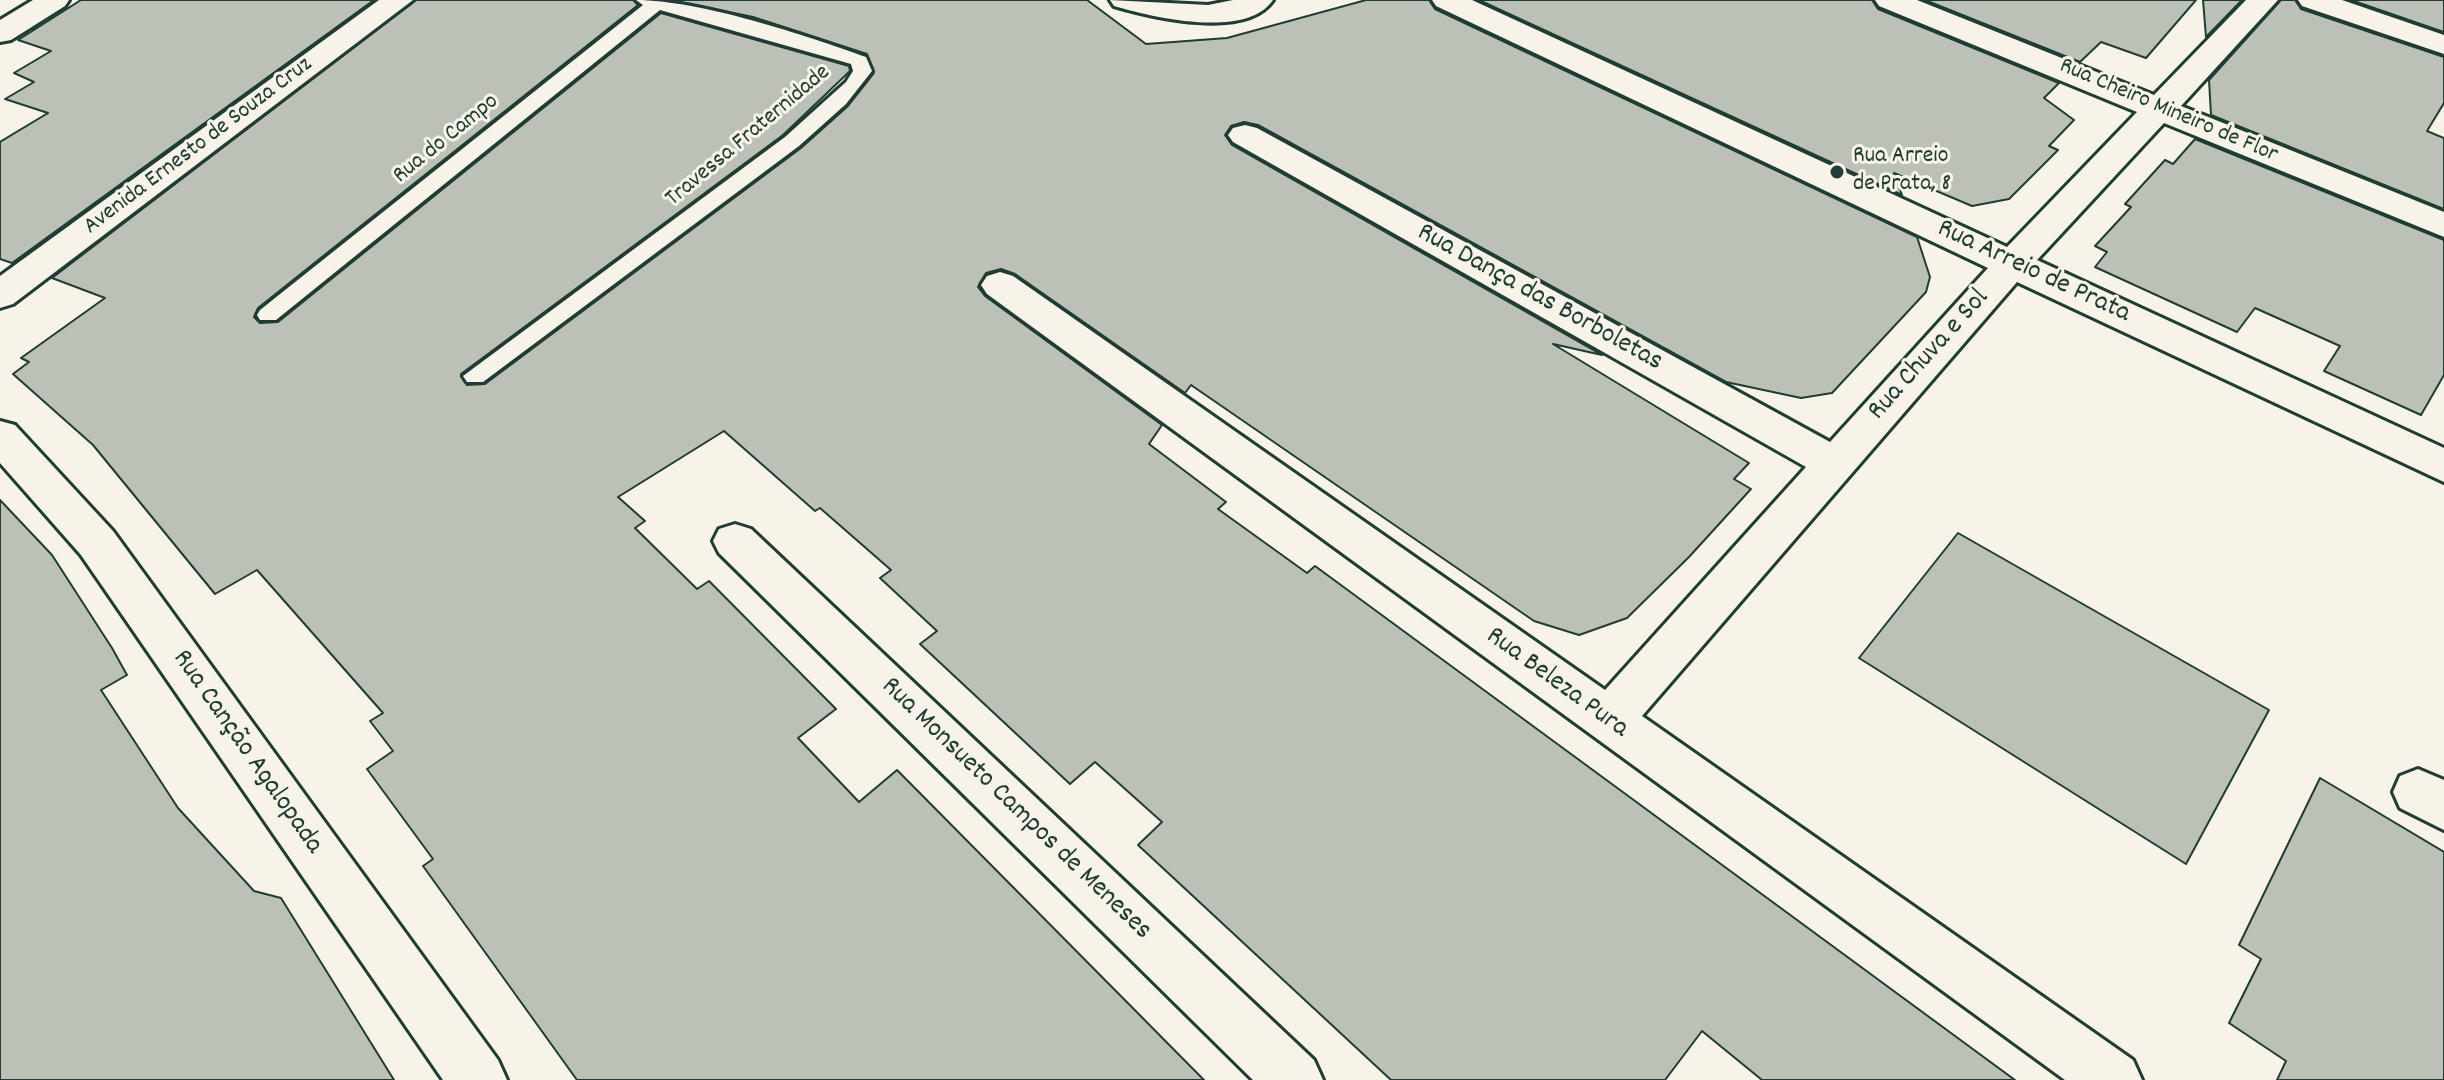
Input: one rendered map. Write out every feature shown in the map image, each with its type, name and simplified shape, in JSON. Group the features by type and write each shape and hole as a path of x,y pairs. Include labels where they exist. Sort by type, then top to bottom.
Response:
{"street":[{"path":"0,33 54,0"},
{"name":"Avenida Ernesto de Souza Cruz","path":"0,295 398,0"},
{"path":"1125,0 1169,12 1200,15 1230,12 1258,0"},
{"name":"Rua Arreio de Prata","path":"1447,0 2444,466"},
{"name":"Rua Cheiro Mineiro de Flor","path":"1890,0 2444,225"},
{"name":"Rua Chuva e Sol","path":"1607,721 2012,264 2263,0"},
{"path":"2313,0 2444,45"},
{"name":"Rua Dança das Borboletas","path":"1245,135 1833,463"},
{"name":"Rua Beleza Pura","path":"1000,285 2113,1080"},
{"name":"Rua Canção Agalopada","path":"0,436 97,543 478,1080"},
{"name":"Rua Monsueto Campos de Meneses","path":"735,541 1294,1080"}],"lane":[{"name":"Rua do Campo","path":"268,315 651,2"},
{"name":"Travessa Fraternidade","path":"475,376 645,255 775,154 848,90 863,71 859,61 823,48 651,2"}],"building":[{"path":"81,0 374,0 12,263 0,259 0,142 48,113 5,99 34,82 14,73 51,51 18,40"},
{"path":"416,0 633,0 638,5 258,308 254,317 260,323 278,322 661,13 849,66 850,71 783,135 461,374 467,385 485,384 801,148 848,106 874,73 867,54 753,17 671,0 1087,0 1146,44 1227,38 1366,0 1429,0 1435,9 1917,237 1930,277 1926,292 1832,393 1801,398 1726,382 1258,125 1244,122 1231,126 1225,135 1232,145 1602,355 1553,344 1749,463 1734,479 1751,489 1689,557 1627,618 1579,635 1534,621 1191,385 1185,393 1015,274 1001,269 986,273 978,287 985,296 1162,425 1149,444 1226,502 1218,509 1307,573 1315,566 2015,1080 1762,1080 1702,1031 1665,1080 1391,1080 1138,845 1162,822 1095,762 1070,784 920,644 937,631 880,578 891,570 820,508 815,511 724,431 618,497 645,521 635,528 697,589 709,581 836,709 798,738 859,802 897,770 1204,1080 577,1080 423,866 433,859 367,769 393,751 370,721 383,713 257,570 215,594 93,445 13,374 29,362 21,358 105,298 52,278"},
{"path":"1479,0 1872,0 1878,9 2059,83 2044,98 2074,120 2049,146 2058,150 2009,199 1972,206 1894,173 1902,195"},
{"path":"1925,0 2196,0 2146,58 2101,42 2080,62"},
{"path":"2203,0 2242,0 2206,37"},
{"path":"2281,0 2295,0 2301,9 2444,57 2444,103 2427,131 2444,138 2444,209 2211,115 2209,80"},
{"path":"2351,0 2444,0 2444,32"},
{"path":"2195,139 2444,240 2444,375 2421,415 2324,371 2340,346 2255,308 2237,332 2095,267 2107,252 2095,246 2131,207 2125,204 2165,160 2173,164"},
{"path":"0,500 52,555 112,648 127,675 101,690 178,808 254,891 281,898 394,1080 0,1080"},
{"path":"1958,533 2269,710 2186,864 1859,658"},
{"path":"2320,778 2444,852 2444,1080 2277,1080 2286,1061 2229,1023 2261,959 2239,945"}],"place":[{"name":"Rua Arreio de Prata, 8","path":"1837,172"}]}
